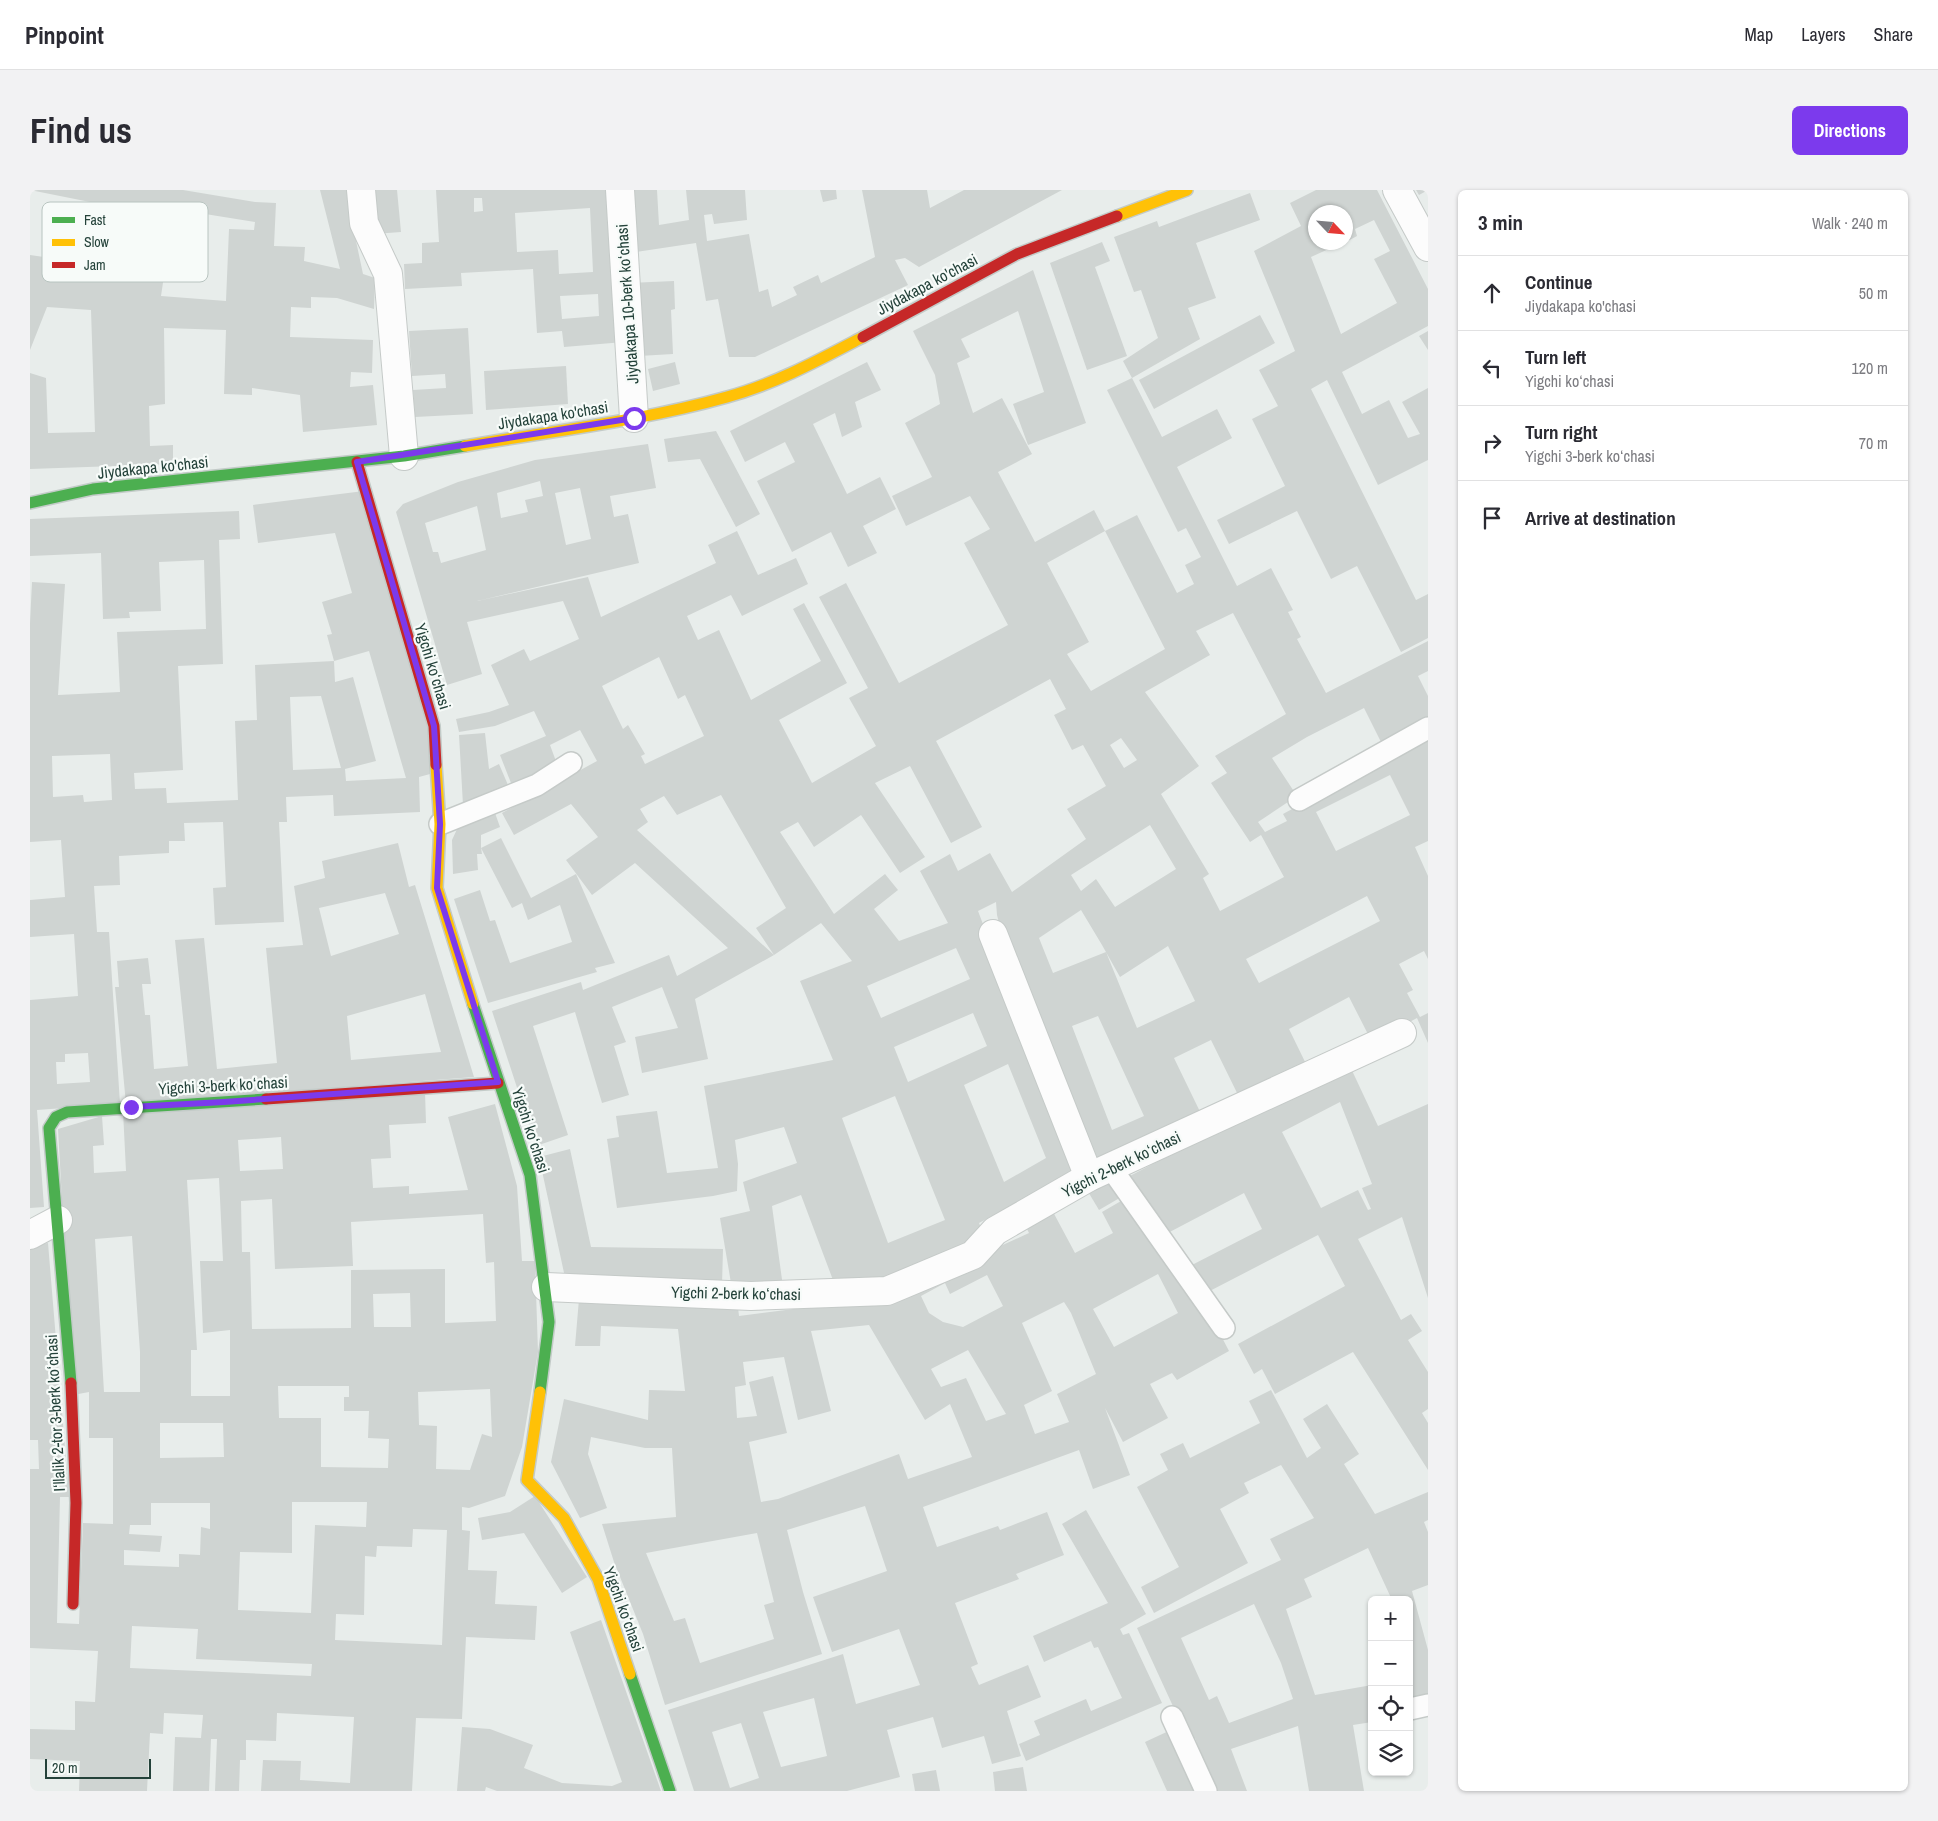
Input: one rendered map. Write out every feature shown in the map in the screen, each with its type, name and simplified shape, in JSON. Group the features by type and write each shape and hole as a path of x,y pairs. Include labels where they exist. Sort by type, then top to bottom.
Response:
{"street":[{"path":"361,190 364,223 388,274 404,456"},
{"name":"Jiydakapa 10-berk koʻchasi","path":"620,190 634,418"},
{"name":"Jiydakapa ko'chasi","path":"30,502 93,489 404,456 634,418 728,397 803,369 1017,254 1156,195 1188,190"},
{"path":"1397,190 1428,247"},
{"name":"Yigchi koʻchasi","path":"357,462 434,726 440,824 437,888 498,1082 530,1175 546,1287 549,1322 534,1442 527,1480 564,1518 598,1579 670,1791"},
{"path":"992,934 1100,1172"},
{"name":"Yigchi 2-berk koʻchasi","path":"546,1287 751,1296 887,1291 973,1255 995,1231 1100,1172 1402,1034"},
{"name":"Yigchi 3-berk koʻchasi","path":"58,1220 49,1128 56,1118 67,1112 498,1082"},
{"path":"30,1235 58,1220"},
{"name":"Iʻllalik 2-tor 3-berk koʻchasi","path":"58,1220 72,1401 76,1503 73,1604"}],"lane":[{"path":"1299,800 1428,728"},
{"path":"440,824 537,785 571,764"},
{"path":"1100,1172 1224,1328"},
{"path":"1413,1708 1428,1705"},
{"path":"1172,1717 1206,1791"}],"building":[{"path":"30,190 183,190 255,202 276,203 274,246 305,247 304,261 340,269 320,190 353,190 355,202 348,203 363,274 375,278 374,309 337,298 311,297 311,308 291,307 290,337 373,340 372,373 351,372 350,387 373,385 377,425 303,432 300,395 252,388 252,395 224,394 226,330 164,328 165,404 149,406 150,446 173,445 173,464 30,469 30,373 46,378 48,433 95,432 91,310 47,307 30,350 30,255 42,257 42,282 163,282 161,296 226,301 229,229 254,230 255,222 208,214 208,202 90,202"},
{"path":"369,190 397,190 401,232 374,234"},
{"path":"436,190 614,190 624,342 564,347 562,331 537,333 533,269 461,273 462,286 405,289 404,264 422,263 422,243 439,242","holes":["474,198 482,198 483,211 474,212","590,208 593,272 559,274 558,250 517,252 515,213","598,294 599,316 562,319 560,296"]},
{"path":"632,190 657,190 659,225 689,220 686,190 745,190 747,220 714,224 712,214 704,215 707,241 749,234 759,292 768,289 772,307 797,295 793,287 818,275 821,283 875,257 862,190 927,190 930,208 964,190 1062,190 919,267 905,258 895,260 908,285 755,357 729,357 718,299 706,301 696,243 636,252"},
{"path":"820,190 836,190 837,199 823,202"},
{"path":"1316,190 1377,190 1428,289 1428,326 1342,372 1362,414 1389,400 1408,438 1420,434 1402,402 1428,388 1428,460 1378,485 1327,380 1311,389 1416,600 1428,594 1428,638 1401,652 1357,566 1331,579 1297,511 1229,544 1217,520 1285,486 1252,419 1278,406 1259,370 1295,351 1254,251 1301,226 1290,203","holes":["1308,205 1353,205 1353,238 1357,236 1355,229 1374,220 1390,251 1374,259 1397,303 1341,334 1311,257 1326,250 1308,250"]},
{"path":"1416,190 1428,190 1419,195"},
{"path":"1250,193 1260,220 1196,243 1216,298 1188,308 1200,339 1132,378 1123,361 1158,338 1141,290 1134,292 1114,237 1157,221 1159,227"},
{"path":"1102,242 1110,261 1095,267 1127,356 1087,370 1050,263"},
{"path":"1033,270 1086,423 1028,445 1013,404 1044,392 1018,311 961,339 970,357 957,363 973,413 1002,398 1032,454 998,472 1035,542 1094,510 1105,531 1137,515 1177,593 1194,584 1185,565 1201,557 1186,528 1178,532 1107,390 1132,378 1162,437 1217,409 1232,438 1177,467 1237,586 1271,568 1293,610 1288,612 1301,637 1297,639 1326,693 1428,641 1428,671 1418,676 1428,696 1428,721 1382,744 1364,708 1307,737 1272,758 1297,796 1258,822 1265,832 1287,821 1283,814 1428,735 1428,841 1415,847 1428,876 1428,959 1424,951 1399,964 1413,990 1407,993 1420,1017 1428,1013 1428,1043 1417,1018 1372,1042 1349,997 1289,1029 1309,1070 1242,1103 1211,1040 1174,1058 1205,1122 1092,1172 1002,935 996,902 978,911 1077,1170 979,1223 985,1238 868,1286 836,1288 801,1195 772,1206 783,1287 732,1289 720,1218 750,1211 743,1182 797,1163 784,1127 735,1140 738,1164 737,1191 713,1196 617,1208 607,1139 619,1137 616,1116 657,1111 667,1173 718,1168 704,1086 833,1060 800,981 852,961 821,923 774,955 695,999 708,1059 642,1073 635,1037 678,1028 662,987 612,1007 626,1042 614,1046 629,1095 602,1103 575,1012 533,1026 568,1135 536,1146 492,1011 581,982 583,990 669,955 677,976 728,948 635,863 592,895 566,860 598,837 571,804 514,835 502,813 597,761 580,730 550,745 557,764 511,783 500,755 546,736 534,711 495,726 459,732 456,719 489,712 509,705 491,665 524,649 530,661 579,639 563,601 467,622 482,674 447,685 396,512 403,504 458,482 535,460 648,444 656,488 610,496 614,517 628,514 639,563 477,601 588,577 601,617 716,563 708,545 737,531 758,575 796,558 808,584 742,616 731,595 687,616 698,640 719,630 751,700 821,661 793,609 804,603 847,683 779,720 812,783 876,746 849,698 868,688 819,597 846,583 899,683 1008,625 964,543 990,529 970,496 906,526 892,496 932,477 905,423 940,404 935,375 913,331","holes":["540,481 543,496 525,500 528,512 501,518 497,493","580,488 591,539 566,545 555,493","477,506 486,550 441,563 438,552 433,552 425,523","1105,531 1165,649 1091,691 1067,654 1089,642 1047,563","1233,613 1286,714 1215,756 1227,773 1211,783 1250,842 1261,835 1284,877 1220,911 1203,878 1209,874 1161,794 1199,766 1145,692 1210,655 1196,631","659,657 678,699 685,695 704,736 645,764 641,756 645,754 628,725 623,729 602,686","1050,679 1066,709 1054,715 1072,750 1083,745 1106,786 1067,809 1086,839 1012,892 990,853 958,871 950,854 920,871 948,923 899,941 874,909 898,890 885,874 834,914 780,832 798,822 814,847 861,815 900,873 925,857 875,783 910,766 951,843 982,827 936,741","1121,738 1137,760 1124,768 1110,745","1390,775 1410,815 1336,851 1316,812","721,795 786,908 756,928 774,955 637,830 648,822 640,809 664,796 677,815","1150,825 1176,869 1115,907 1096,879 1081,891 1071,875","1367,896 1380,921 1259,983 1246,959","1081,910 1106,952 1053,973 1039,938","1168,946 1195,1001 1137,1028 1106,952 1120,977","956,948 970,979 881,1018 867,986","973,1013 987,1046 908,1082 894,1047","1098,1016 1144,1116 1112,1130 1072,1026","1008,1064 1046,1158 1004,1182 964,1085","895,1096 945,1220 888,1243 842,1118"]},
{"path":"674,281 675,309 671,310 673,354 639,356 629,283"},
{"path":"1260,315 1275,343 1154,409 1139,380"},
{"path":"468,328 473,414 415,417 413,390 446,388 445,374 412,376 409,331"},
{"path":"1428,331 1428,350 1419,336"},
{"path":"675,362 680,384 653,391 648,369"},
{"path":"867,362 881,390 855,402 862,427 842,437 835,413 813,424 847,494 880,477 896,509 863,526 877,553 848,567 831,532 792,552 757,481 795,462 785,442 745,462 730,431"},
{"path":"566,366 568,404 486,410 484,371"},
{"path":"716,431 760,514 736,527 700,459 668,462 664,439"},
{"path":"364,491 432,728 430,774 419,777 420,812 334,816 333,795 286,797 287,822 279,822 284,922 215,925 213,888 226,887 223,822 184,823 185,841 169,841 169,853 119,856 120,885 94,886 97,932 109,932 120,1104 37,1110 44,1207 30,1208 30,1000 78,996 74,934 30,937 30,900 65,897 61,840 30,842 30,623 32,582 65,584 58,695 120,692 117,632 206,629 204,560 159,562 161,611 129,612 130,618 103,619 101,553 30,556 30,519 239,511 240,539 219,540 223,664 178,666 183,770 134,773 135,789 166,788 167,803 238,800 235,721 257,720 255,665 334,661 327,635 332,634 322,602 352,593 335,533 258,543 253,505","holes":["369,651 401,761 406,778 346,781 345,769 376,761 353,677 335,682 334,661","321,696 341,768 293,770 290,697","110,754 112,800 84,802 83,795 53,797 52,756","88,1053 90,1082 57,1084 56,1062 65,1062 65,1054"]},
{"path":"485,733 489,769 499,764 508,785 463,805 459,735"},
{"path":"495,813 500,827 481,835 482,854 477,854 478,870 453,874 452,840 458,827"},
{"path":"501,838 531,898 576,874 615,963 595,968 597,972 488,1003 454,899 480,890 490,921 495,920 510,963 572,942 560,905 528,920 522,903 512,908 481,848"},
{"path":"398,843 409,887 415,885 474,1077 126,1104 115,987 119,987 117,961 148,958 151,984 142,984 145,1015 150,1015 154,1069 188,1066 175,940 204,938 217,1069 277,1063 266,948 303,945 294,886 325,878 322,861","holes":["385,893 399,934 331,956 319,908","425,994 441,1052 351,1060 347,1016"]},
{"path":"1348,1062 1378,1126 1428,1104 1428,1298 1402,1217 1358,1239 1401,1320 1411,1314 1422,1331 1408,1340 1428,1372 1428,1409 1422,1413 1428,1423 1428,1470 1353,1352 1275,1394 1262,1369 1254,1374 1238,1344 1345,1286 1318,1235 1202,1295 1188,1267 1262,1229 1244,1193 1164,1235 1126,1178","holes":["1340,1102 1372,1184 1362,1188 1371,1209 1368,1210 1358,1190 1321,1208 1282,1132"]},
{"path":"425,1092 426,1123 389,1125 391,1158 371,1159 373,1188 409,1186 409,1194 468,1190 448,1117 495,1104 517,1186 522,1261 535,1261 538,1352 522,1447 505,1496 469,1508 462,1507 462,1530 470,1531 468,1570 497,1571 495,1604 537,1606 535,1640 466,1637 462,1719 416,1718 412,1791 261,1791 263,1760 301,1761 300,1780 350,1783 354,1717 277,1713 276,1741 246,1740 246,1760 240,1760 239,1791 215,1791 217,1739 211,1739 209,1791 173,1791 175,1737 201,1738 203,1715 164,1713 163,1734 150,1733 147,1791 79,1791 80,1761 30,1759 30,1729 75,1730 75,1701 95,1702 98,1651 30,1648 30,1469 39,1469 38,1440 30,1440 30,1246 48,1243 69,1497 60,1497 57,1623 79,1624 83,1523 113,1524 113,1438 89,1438 89,1392 73,1395 58,1129 102,1116 104,1145 93,1146 94,1173 126,1171 123,1111","holes":["281,1137 283,1169 240,1171 238,1140","219,1178 223,1261 200,1261 203,1333 230,1330 230,1396 191,1396 191,1350 197,1350 187,1180","272,1199 275,1269 353,1266 351,1222 483,1214 486,1263 494,1262 496,1321 445,1323 445,1269 351,1270 351,1328 252,1329 250,1252 242,1252 241,1201","132,1236 140,1352 140,1392 104,1392 95,1239","410,1293 411,1327 374,1327 373,1294","278,1386 349,1386 349,1397 344,1397 344,1411 369,1411 368,1438 389,1439 388,1468 321,1467 321,1418 279,1418","490,1389 492,1437 482,1434 470,1470 436,1469 437,1426 419,1425 418,1392","160,1423 223,1423 224,1457 160,1458","292,1502 367,1502 366,1527 315,1525 311,1613 238,1610 240,1552 292,1553","151,1503 210,1503 210,1529 201,1527 200,1555 179,1554 179,1567 124,1565 124,1550 160,1552 162,1536 129,1534 130,1525 151,1525","413,1529 447,1530 442,1645 335,1640 336,1614 364,1615 365,1556 376,1557 377,1546 412,1547","132,1626 198,1629 196,1659 312,1664 311,1676 130,1668"]},
{"path":"570,1149 591,1247 723,1249 722,1285 566,1282 539,1157"},
{"path":"1111,1176 1123,1196 1099,1210 1087,1190"},
{"path":"1128,1197 1217,1328 1229,1351 1177,1380 1172,1373 1150,1384 1168,1418 1123,1442 1105,1408 1130,1475 1093,1489 1079,1450 923,1507 937,1547 998,1526 1000,1530 1047,1512 1064,1555 1016,1574 1019,1579 955,1603 978,1664 971,1667 979,1685 1028,1665 1041,1697 1007,1711 1021,1756 992,1764 984,1736 942,1748 933,1717 887,1730 900,1777 847,1791 694,1791 668,1710 843,1654 856,1704 920,1685 899,1629 832,1652 813,1597 887,1571 865,1506 787,1530 822,1654 665,1705 643,1634 614,1562 602,1524 676,1517 672,1448 645,1448 591,1437 588,1454 607,1508 580,1518 551,1462 564,1399 648,1420 649,1390 685,1391 678,1329 601,1326 600,1346 575,1346 579,1299 737,1299 739,1316 889,1297 1029,1233 1025,1225 1052,1210 1075,1253 1113,1233 1102,1212","holes":["1158,1274 1178,1313 1114,1347 1093,1309","987,1275 1003,1306 963,1327 943,1322 929,1313 921,1296 945,1283 950,1294","1064,1302 1071,1313 1096,1374 1057,1394 1069,1422 1035,1434 1024,1405 1052,1391 1022,1323","869,1325 925,1420 950,1404 972,1457 908,1479 899,1454 778,1499 761,1502 749,1442 787,1433 773,1376 749,1382 757,1416 737,1418 735,1387 746,1385 743,1362 784,1357 798,1420 831,1411 811,1331","968,1350 1006,1414 986,1421 966,1378 941,1387 931,1369","757,1533 774,1602 764,1605 774,1639 700,1663 685,1618 674,1621 646,1553","814,1698 827,1756 781,1767 763,1712","741,1723 759,1778 730,1788 712,1732"]},
{"path":"1271,1390 1307,1458 1321,1448 1303,1419 1327,1404 1359,1454 1344,1464 1375,1514 1428,1492 1428,1520 1424,1522 1428,1532 1428,1585 1412,1591 1428,1650 1428,1699 1413,1702 1413,1596 1390,1596 1368,1548 1304,1579 1312,1597 1286,1609 1315,1695 1368,1686 1368,1723 1353,1725 1364,1791 1309,1791 1298,1726 1231,1749 1247,1791 1214,1791 1195,1738 1189,1741 1137,1628 1281,1560 1270,1539 1314,1518 1281,1465 1244,1483 1249,1493 1220,1509 1248,1563 1154,1613 1141,1587 1179,1567 1137,1487 1168,1470 1160,1454 1183,1443 1190,1458 1260,1423 1249,1401","holes":["1254,1604 1281,1663 1293,1699 1229,1723 1217,1696 1209,1700 1181,1638"]},
{"path":"535,1496 587,1577 562,1593 524,1533 482,1540 478,1518 510,1512"},
{"path":"1086,1510 1146,1614 1120,1629 1123,1635 1129,1633 1162,1703 1026,1761 1019,1744 1040,1735 1034,1721 1086,1699 1091,1711 1122,1698 1098,1647 1094,1648 1091,1641 1044,1662 1033,1636 1108,1603 1062,1524"},
{"path":"601,1620 661,1791 497,1791 486,1787 485,1791 457,1791 462,1727 490,1729 533,1745 524,1768 562,1783 612,1786 622,1782 570,1632"},
{"path":"1173,1729 1201,1791 1167,1791 1145,1742"},
{"path":"1023,1767 1027,1791 995,1791 993,1772"},
{"path":"936,1770 940,1791 915,1791 912,1774"}],"traffic: fast":[{"path":"30,503 93,489 404,456 465,446"},
{"path":"473,1004 530,1175 549,1322 540,1392"},
{"path":"71,1383 49,1128 56,1117 67,1112 266,1099"},
{"path":"630,1674 670,1791"}],"traffic: slow":[{"path":"1117,216 1187,190"},
{"path":"465,446 630,419 727,397 780,378 863,337"},
{"path":"436,765 440,824 437,888 473,1004"},
{"path":"540,1392 527,1480 564,1518 598,1579 630,1674"}],"traffic: jam":[{"path":"863,337 1017,254 1117,216"},
{"path":"357,462 434,726 436,765"},
{"path":"266,1099 498,1083"},
{"path":"71,1383 76,1503 73,1604"}],"route":[{"path":"131,1107 498,1082 437,888 440,824 434,726 357,462 634,418"}]}
